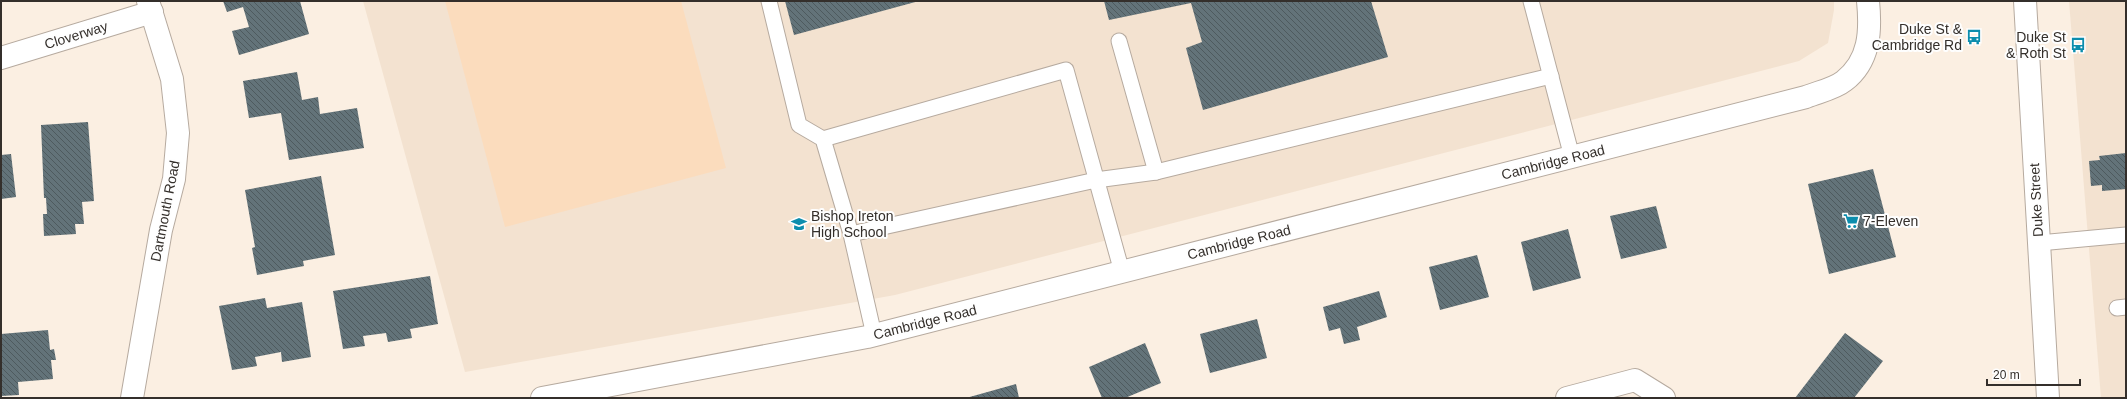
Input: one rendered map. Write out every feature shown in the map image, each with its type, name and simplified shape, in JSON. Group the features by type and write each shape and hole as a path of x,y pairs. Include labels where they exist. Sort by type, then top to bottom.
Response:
{"street":[{"name":"Cambridge Road","path":"542,398 803,350 874,335 1806,97 1843,81 1861,61 1868,45 1870,24 1868,1"},
{"name":"Duke Street","path":"2025,1 2048,398"},
{"name":"Cloverway","path":"1,58 150,7"},
{"name":"Dartmouth Road","path":"132,398 161,230 174,180 178,133 172,80 150,7"},
{"path":"1567,398 1635,380 1664,398"}],"lane":[{"path":"769,1 799,125 823,139 850,234 874,335"},
{"path":"1531,1 1572,157"},
{"path":"1119,41 1156,172"},
{"path":"823,139 1066,70 1122,272"},
{"path":"850,234 1096,180 1156,172 1551,76"},
{"path":"2039,243 2126,235"}],"shaded area":[{"name":"Bishop Ireton High School","path":"363,1 1834,1 1834,10 1828,43 1799,61 895,295 465,372"},
{"path":"445,1 681,1 726,168 505,227"},
{"path":"2069,1 2126,1 2126,398 2101,398"}],"building":[{"path":"223,1 300,1 309,34 239,55 232,31 249,27 243,7 227,12"},
{"path":"785,1 919,1 794,35"},
{"path":"1104,1 1371,1 1388,57 1203,110 1186,48 1202,42 1191,3 1109,20"},
{"path":"297,72 302,100 318,97 320,114 357,108 364,148 289,160 281,113 249,118 243,81"},
{"path":"88,122 94,201 82,202 84,224 75,224 76,234 44,236 43,214 47,214 46,198 44,198 41,125"},
{"path":"2126,153 2126,189 2102,191 2102,185 2091,186 2089,161 2100,160 2099,156"},
{"path":"11,154 16,197 1,199 1,155"},
{"name":"7-Eleven","path":"1873,169 1896,257 1829,274 1808,184"},
{"path":"321,176 335,255 303,261 304,266 257,275 252,248 255,247 245,190"},
{"path":"1656,206 1667,248 1621,259 1610,216"},
{"path":"1568,229 1581,278 1533,291 1521,242"},
{"path":"1477,255 1489,297 1440,310 1429,267"},
{"path":"430,276 438,324 410,329 412,338 388,342 386,333 363,336 365,346 343,349 333,291"},
{"path":"1379,291 1387,317 1357,327 1360,340 1344,344 1340,328 1329,331 1323,307"},
{"path":"265,298 267,308 302,302 311,357 282,362 281,352 255,357 257,366 232,370 219,306"},
{"path":"1257,319 1267,358 1210,373 1200,334"},
{"path":"48,330 50,350 54,349 56,360 51,360 53,379 18,382 19,395 1,396 1,334"},
{"path":"1845,333 1883,361 1854,398 1795,398"},
{"path":"1145,343 1161,383 1125,398 1102,398 1089,367"},
{"path":"1016,384 1019,398 966,398"}],"place":[{"name":"Duke St & Cambridge Rd","path":"1974,37"},
{"name":"Duke St & Roth St","path":"2078,45"},
{"name":"7-Eleven","path":"1851,221"},
{"name":"Bishop Ireton High School","path":"799,224"}]}
